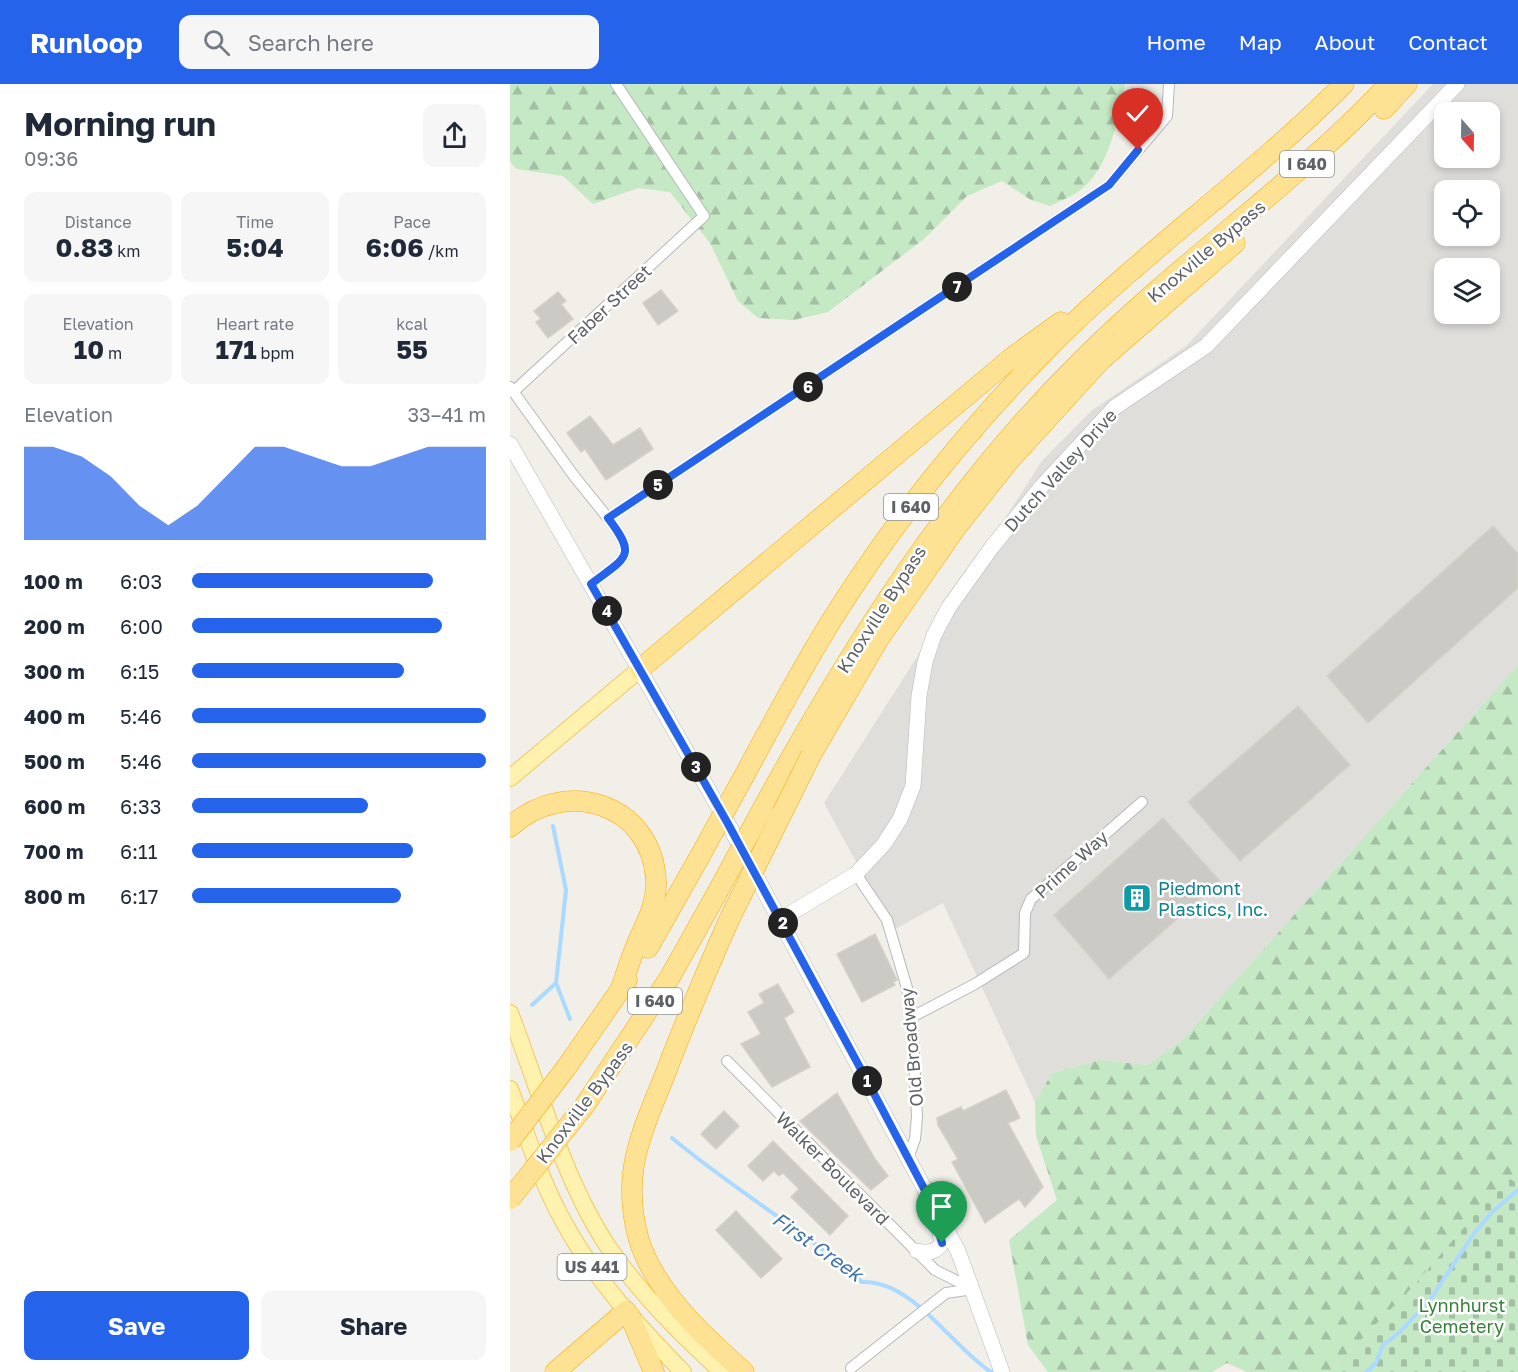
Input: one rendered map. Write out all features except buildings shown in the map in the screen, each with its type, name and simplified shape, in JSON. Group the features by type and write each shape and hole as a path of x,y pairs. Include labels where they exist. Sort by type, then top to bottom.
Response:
{"highway":[{"name":"Knoxville Bypass","path":"510,1141 566,1068 643,958 829,625 900,520 1009,389 1083,314 1267,157 1344,84"},
{"name":"Knoxville Bypass","path":"510,1200 585,1105 670,977 810,722 875,615 925,543 1003,443 1112,331 1306,165 1389,84"},
{"path":"744,1372 688,1317 661,1285 645,1256 640,1239 632,1185 645,1126 685,1022 730,918 811,755 878,640 956,529 1008,462 1101,360 1289,197 1374,119 1407,84"},
{"path":"640,669 1014,356 1126,275"},
{"path":"510,827 531,811 547,804 576,800 595,803 612,810 638,831 647,844 654,866 656,893 647,924 621,989"},
{"path":"555,1372 628,1313 654,1372"}],"main road":[{"name":"Dutch Valley Drive","path":"781,919 856,874 884,844 900,819 913,786 919,696 925,662 934,634 949,607 992,547 1042,486 1115,406 1206,346 1457,84"},
{"name":"Old Broadway","path":"510,444 781,919 958,1251 1001,1369"},
{"path":"510,778 640,669"},
{"name":"US 441","path":"510,1013 575,1185 608,1247 661,1315 722,1372"},
{"name":"US 441","path":"510,1089 560,1216 599,1278 683,1372"},
{"path":"917,1251 931,1252 942,1243 929,1198"},
{"path":"628,1313 638,1287"}],"street":[{"name":"Faber Street","path":"512,389 704,216 616,84"},
{"path":"608,518 1109,185 1167,116 1169,84"},
{"path":"512,389 574,476 625,542 626,554 621,561 591,584"},
{"name":"Prime Way","path":"912,1017 975,984 1024,953 1026,913 1031,899 1142,802"},
{"name":"Old Broadway","path":"856,874 887,920 907,988 912,1017 917,1117 915,1139 908,1158"},
{"name":"Walker Boulevard","path":"727,1061 935,1270 973,1289"},
{"path":"851,1368 946,1293 973,1289"}],"shaded area":[{"path":"1433,84 1518,84 1518,665 1184,1038 1148,1065 1100,1060 1052,1073 1035,1102 943,903 893,930 824,803 1041,462 1091,411 1186,346"}],"green space":[{"path":"510,84 1125,84 1116,127 1105,156 1090,181 1079,191 1050,206 1031,200 1002,181 967,196 924,239 828,312 794,320 758,318 738,301 710,243 670,192 638,188 593,204 563,176 517,169 510,162"},
{"path":"1518,665 1518,1184 1507,1178 1411,1289 1329,1372 1247,1372 1227,1363 1212,1372 1048,1372 1028,1345 1009,1240 1057,1200 1036,1136 1035,1102 1052,1073 1100,1060 1148,1065 1184,1038"},
{"name":"Lynnhurst Cemetery","path":"1507,1177 1518,1184 1518,1372 1329,1372 1411,1289"}],"waterway":[{"name":"First Creek","path":"553,826 566,890 556,983 570,1019"},
{"path":"532,1005 556,983"},
{"name":"First Creek","path":"672,1138 719,1175 816,1244 862,1282 881,1284 915,1303 976,1361 991,1372"},
{"path":"1366,1372 1376,1363 1383,1345 1400,1332 1432,1297 1475,1232 1492,1212 1518,1190"}],"place":[{"name":"Piedmont Plastics, Inc.","path":"1137,898"}],"route":[{"path":"942,1243 929,1198 870,1086 781,919 591,584 621,561 626,554 625,542 608,518 1109,185 1138,150"}]}
